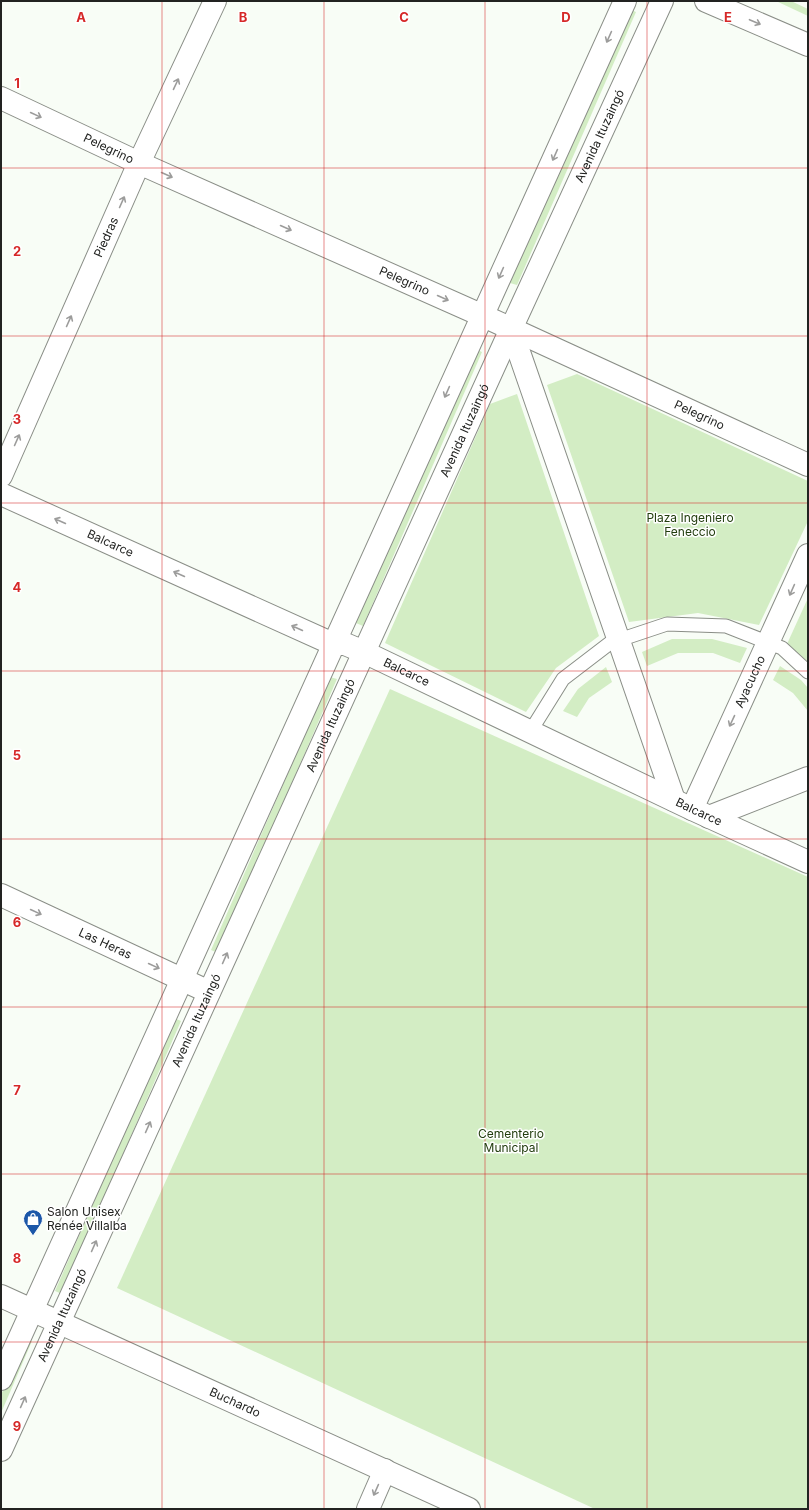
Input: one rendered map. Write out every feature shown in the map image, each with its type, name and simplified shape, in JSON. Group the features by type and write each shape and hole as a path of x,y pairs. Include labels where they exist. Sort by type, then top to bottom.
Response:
{"street":[{"name":"Piedras","path":"1,476 139,163 215,1"},
{"name":"Avenida Ituzaingó","path":"1,1450 45,1316 182,979 625,1"},
{"name":"Avenida Ituzaingó","path":"1,1379 45,1316 209,992 511,328 662,1"},
{"path":"706,1 808,45"},
{"name":"Pelegrino","path":"1,98 139,163 511,328 808,465"},
{"path":"511,328 618,640 691,809 808,778"},
{"name":"Balcarce","path":"1,494 333,644 345,644 364,652 691,809 808,862"},
{"name":"Ayacucho","path":"691,809 808,555"},
{"name":"Las Heras","path":"1,896 209,992"},
{"name":"Buchardo","path":"1,1296 469,1509"},
{"path":"368,1509 385,1470"}],"lane":[{"path":"530,732 563,679 610,643 667,624 726,626 782,648 808,672"}],"green space":[{"path":"776,1 791,1 808,9 808,16"},
{"path":"629,9 636,12 517,285 510,283"},
{"path":"475,349 482,352 363,626 356,623"},
{"name":"Plaza Ingeniero Feneccio","path":"577,374 808,481 808,521 759,625 698,613 629,622 547,385"},
{"path":"517,394 599,636 556,668 526,712 385,643 490,404"},
{"path":"808,598 808,662 787,644"},
{"path":"672,639 712,639 747,648 740,663 713,653 678,653 647,666 642,652"},
{"path":"780,666 801,680 808,688 808,711 793,693 773,680"},
{"path":"606,667 612,682 589,698 577,717 563,711 578,689"},
{"path":"330,677 337,679 218,953 211,950"},
{"name":"Cementerio Municipal","path":"390,689 808,877 808,1509 595,1509 117,1288"},
{"path":"174,1018 181,1021 62,1294 55,1291"},
{"path":"25,1338 32,1341 1,1413 1,1395"}],"place":[{"name":"Salon Unisex Renée Villalba","path":"33,1236"}]}
